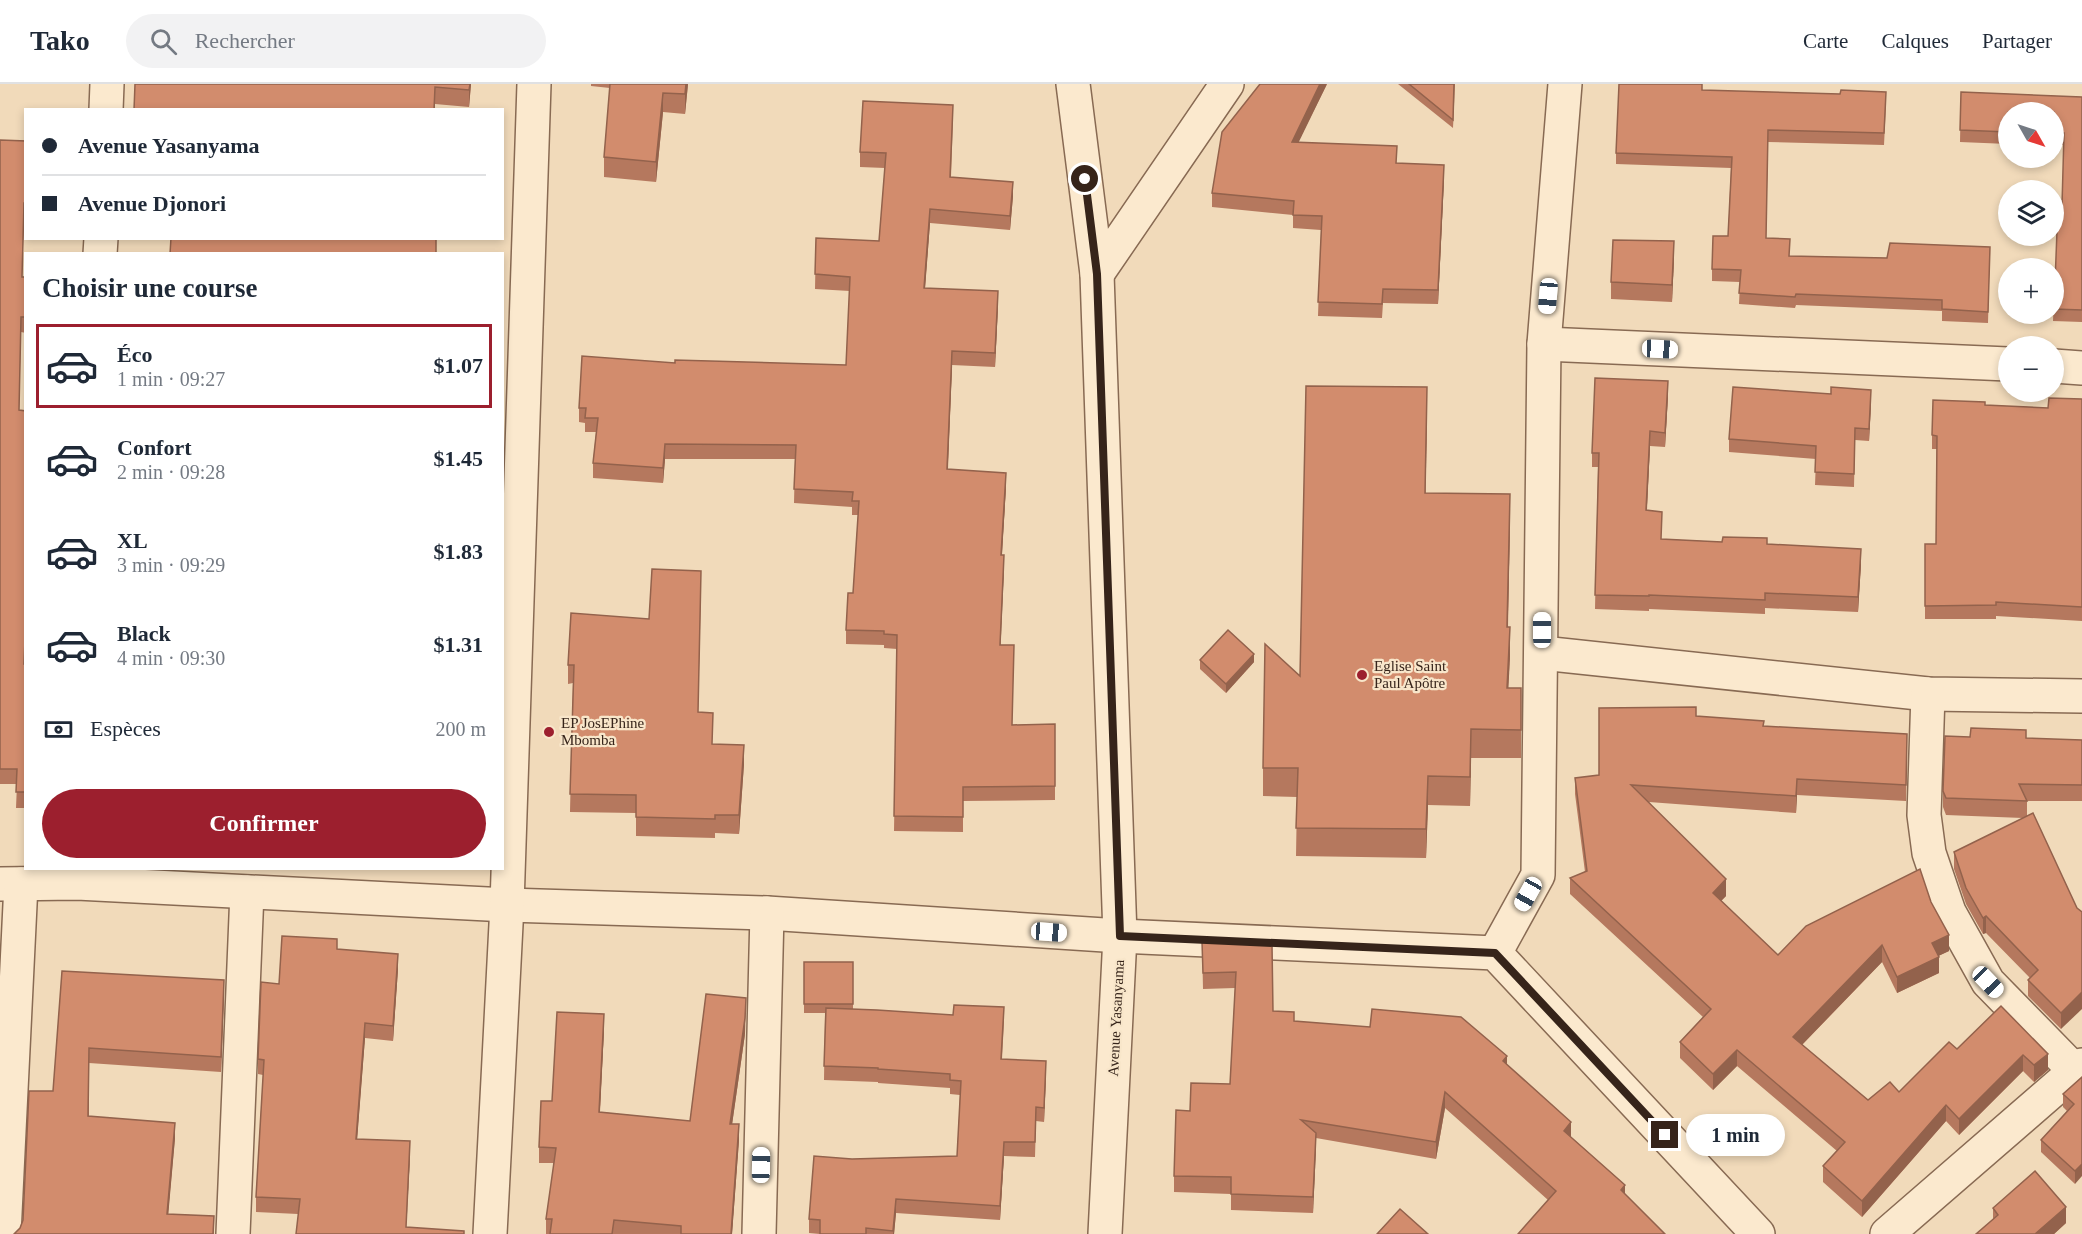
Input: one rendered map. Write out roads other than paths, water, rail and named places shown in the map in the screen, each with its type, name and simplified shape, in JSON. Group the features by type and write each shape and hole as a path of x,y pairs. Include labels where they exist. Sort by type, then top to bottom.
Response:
{"street":[{"path":"106,108 107,84"},
{"path":"490,1234 507,905 534,84"},
{"name":"Avenue Yasanyama","path":"1072,84 1097,274 1120,936 1105,1234"},
{"path":"1097,274 1227,84"},
{"path":"1495,953 1539,875 1544,344 1565,84"},
{"path":"1544,344 1998,364"},
{"path":"2064,367 2082,368"},
{"path":"1542,653 1928,694 2082,696"},
{"path":"1887,1234 2078,1068 1988,982 1949,912 1929,854 1924,815 1928,694"},
{"path":"4,1234 10,884 77,876 247,892 507,905 767,913 1120,936 1495,953 1758,1234"},
{"path":"233,1234 247,892"},
{"path":"759,1234 767,913"}],"place":[{"name":"Eglise Saint Paul Apôtre","path":"1362,675"},
{"name":"EP JosEPhine Mbomba","path":"549,732"}]}
